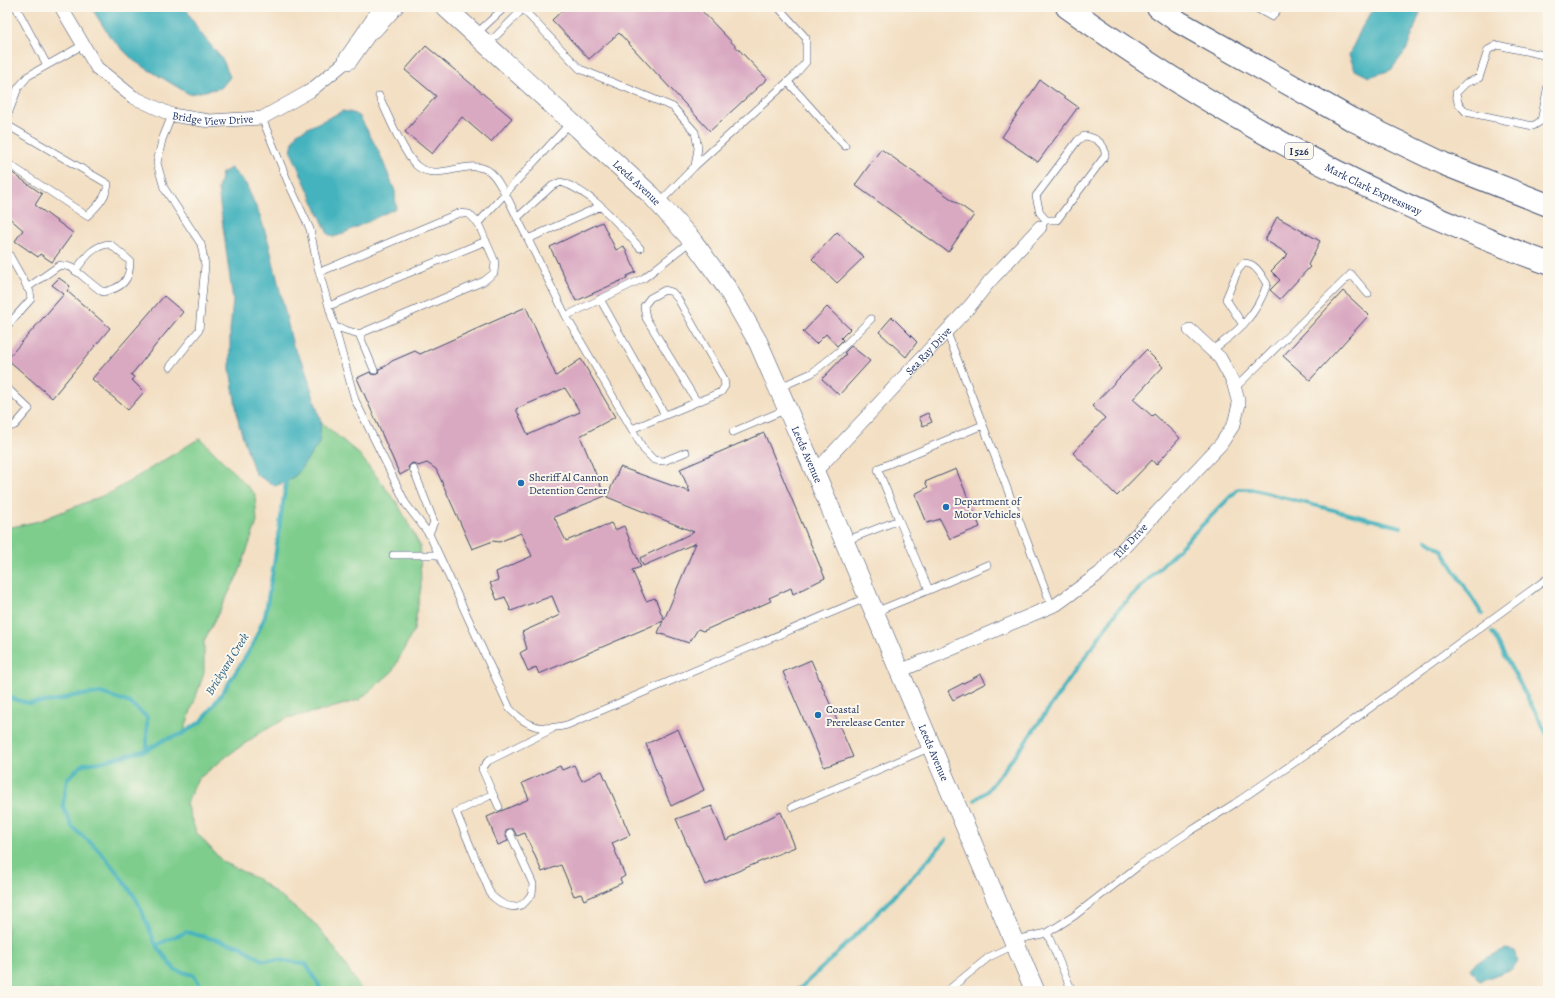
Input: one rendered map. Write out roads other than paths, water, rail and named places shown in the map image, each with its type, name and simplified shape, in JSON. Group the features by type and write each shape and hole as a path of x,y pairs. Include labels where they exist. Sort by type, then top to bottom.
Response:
{"highway":[{"name":"Mark Clark Expressway","path":"1066,7 1167,77 1250,125 1334,170 1412,208 1548,263"},
{"path":"1158,7 1179,22 1351,119 1444,164 1548,205"}],"street":[{"name":"Bridge View Drive","path":"61,7 97,68 133,97 172,115 209,121 262,118 310,91 348,60 397,7"},
{"path":"348,60 375,21 380,7"},
{"name":"Leeds Avenue","path":"445,7 659,203 692,240 727,288 758,342 815,472 1036,991"},
{"name":"Sea Ray Drive","path":"815,472 970,306 989,282 1043,224"},
{"name":"Tile Drive","path":"900,671 1057,604 1100,573 1222,444 1234,424 1239,404 1235,388 1220,358 1190,330"}],"lane":[{"path":"16,7 47,66"},
{"path":"481,40 505,7"},
{"path":"481,40 519,13 519,7"},
{"path":"519,7 580,69 673,107 695,132 698,148 695,166"},
{"path":"659,203 695,166 788,82 806,62 806,38 778,7"},
{"path":"1254,7 1272,17 1279,7"},
{"path":"7,117 18,88 28,76 84,45"},
{"path":"1548,56 1497,45 1488,50 1479,78 1466,83 1456,93 1458,103 1466,112 1533,126 1541,122 1548,85"},
{"path":"788,82 845,146"},
{"path":"379,96 410,158 418,167 432,172 477,167 488,171 496,178 505,193 566,316 644,450 654,460 664,461 686,452"},
{"path":"170,367 199,330 205,265 201,244 164,188 157,163 162,140 172,115"},
{"path":"262,118 288,182 310,229 320,272 355,400 406,504 429,534 510,709 521,720 535,726 552,729"},
{"path":"478,223 571,122"},
{"path":"7,125 108,184 107,191 96,208 87,216 7,163"},
{"path":"1084,136 1091,137 1103,146 1105,149 1105,156 1056,220 1043,224 1036,196 1078,140 1084,136"},
{"path":"517,218 552,186 561,182 572,186 601,206 640,248"},
{"path":"528,239 601,206"},
{"path":"320,272 458,213 469,214 478,223 496,262 494,273 484,281 359,334 335,327"},
{"path":"566,316 644,278 692,240"},
{"path":"329,306 486,241"},
{"path":"27,288 60,265 71,267 75,271 103,292 116,289 125,281 130,270 130,261 110,244 102,244 90,252 75,271"},
{"path":"7,251 27,288 31,299 8,323"},
{"path":"1212,350 1229,338 1243,325 1255,311 1264,295 1267,284 1254,266 1249,263 1244,263 1238,270 1226,299 1243,325"},
{"path":"1235,388 1351,274 1368,294"},
{"path":"632,429 665,415 697,402 721,392 725,386 724,378 678,299 672,292 665,290 650,298 644,306 646,318 697,402"},
{"path":"600,299 665,415"},
{"path":"778,388 812,373 838,352 871,319"},
{"path":"946,330 984,425 1052,607"},
{"path":"359,334 374,370"},
{"path":"7,388 29,409 15,424 7,428"},
{"path":"733,432 787,409"},
{"path":"929,590 878,470 984,425"},
{"path":"413,468 434,522 429,534"},
{"path":"844,542 899,520"},
{"path":"393,555 439,555"},
{"path":"499,807 482,769 488,761 552,729 567,725 871,605 929,590 987,565"},
{"path":"947,991 990,957 1015,942 1046,933 1074,916 1147,860 1234,804 1307,754 1548,578"},
{"path":"792,807 932,746"},
{"path":"493,794 456,812 491,895 498,902 511,907 522,904 532,894 533,884 510,833"},
{"path":"1046,933 1072,991"}],"water":[{"path":"91,7 185,7 199,31 223,60 230,77 221,88 189,94 134,61 110,37"},
{"path":"1375,7 1422,7 1407,49 1391,70 1369,77 1355,70 1349,55 1362,27"},
{"path":"343,111 353,113 360,117 379,152 395,191 396,208 333,237 328,234 291,152 293,141 297,133"},
{"path":"231,168 246,184 260,216 269,244 293,346 304,365 321,422 319,443 312,453 296,475 286,482 275,486 255,474 239,425 230,369 230,330 233,301 218,189 222,173"},
{"path":"1506,949 1514,951 1518,962 1512,969 1480,981 1470,969 1475,963"}],"waterway":[{"name":"Brickyard Creek","path":"147,750 164,740 182,734 202,721 225,689 252,646 265,616 286,482"},
{"path":"975,800 987,791 1024,744 1118,610 1238,489 1250,489 1401,527"},
{"path":"1427,540 1442,550 1482,614"},
{"path":"1492,632 1548,736"},
{"path":"7,685 10,698 28,703 56,701 73,696 101,693 130,703 147,717 147,750 100,762 83,764 67,779 63,806 72,827 98,849 137,900 156,945 175,970 193,975 205,991"},
{"path":"797,991 873,918 946,840"},
{"path":"156,945 186,932 240,946 262,960 279,960 306,964 320,987 316,991"}],"place":[{"name":"Sheriff Al Cannon Detention Center","path":"521,483"},
{"name":"Department of Motor Vehicles","path":"946,507"},
{"name":"Coastal Prerelease Center","path":"818,715"}]}
